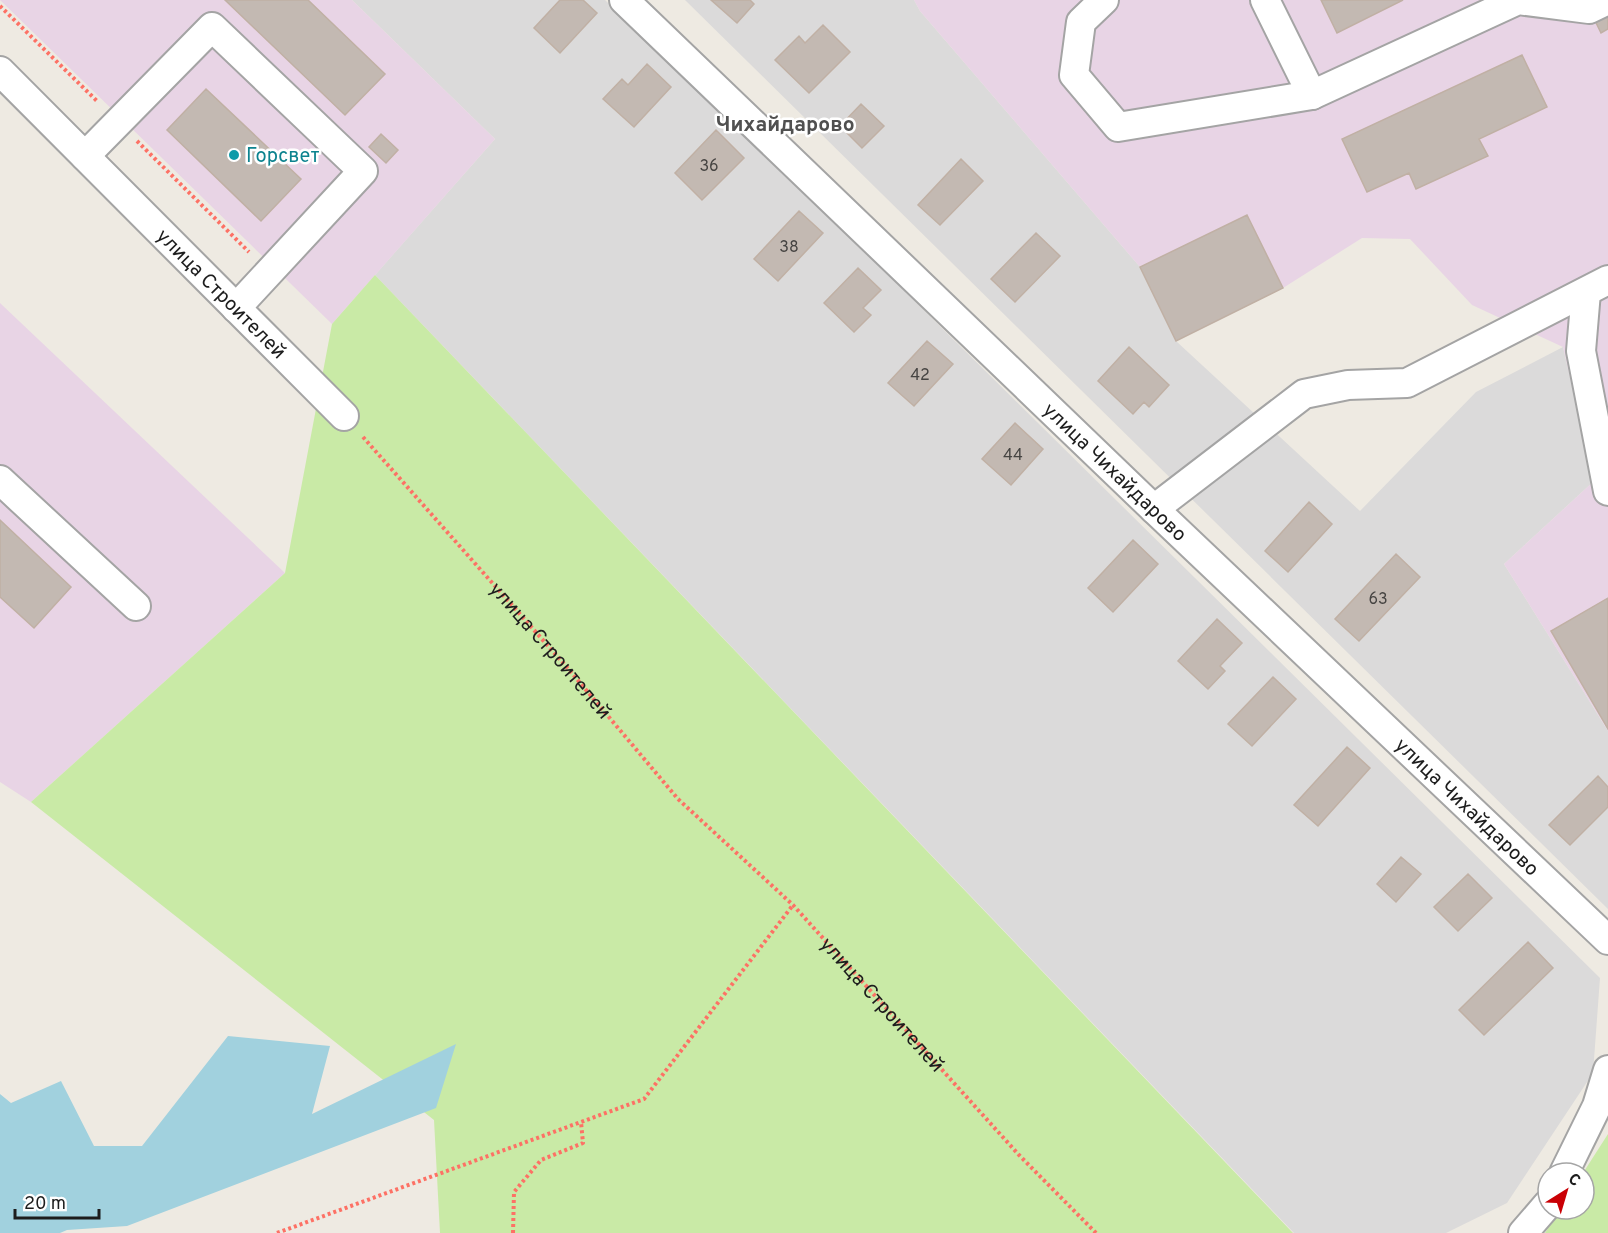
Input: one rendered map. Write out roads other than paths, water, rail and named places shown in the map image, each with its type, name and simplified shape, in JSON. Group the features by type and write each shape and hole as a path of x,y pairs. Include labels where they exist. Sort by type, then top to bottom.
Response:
{"street":[{"name":"улица Чихайдарово","path":"624,0 1154,509 1608,940"},
{"path":"1104,0 1081,22 1074,75 1118,127 1312,95 1518,0 1589,9 1608,0"},
{"path":"1265,0 1312,95"},
{"path":"86,156 212,27 363,171 236,308"},
{"name":"улица Строителей","path":"0,71 344,416"},
{"path":"1154,509 1304,394 1348,385 1407,383 1597,286"},
{"path":"1597,286 1581,351 1608,491"},
{"path":"0,480 136,606"},
{"path":"1569,1161 1597,1106 1608,1070"},
{"path":"1523,1233 1536,1218"}],"water":[{"path":"228,1036 330,1046 312,1114 456,1044 436,1108 127,1226 67,1230 60,1233 0,1233 0,1094 11,1103 61,1081 94,1146 142,1146"}],"place":[{"name":"Горсвет","path":"234,155"}],"district":[{"name":"Чихайдарово","path":"785,124"}]}
